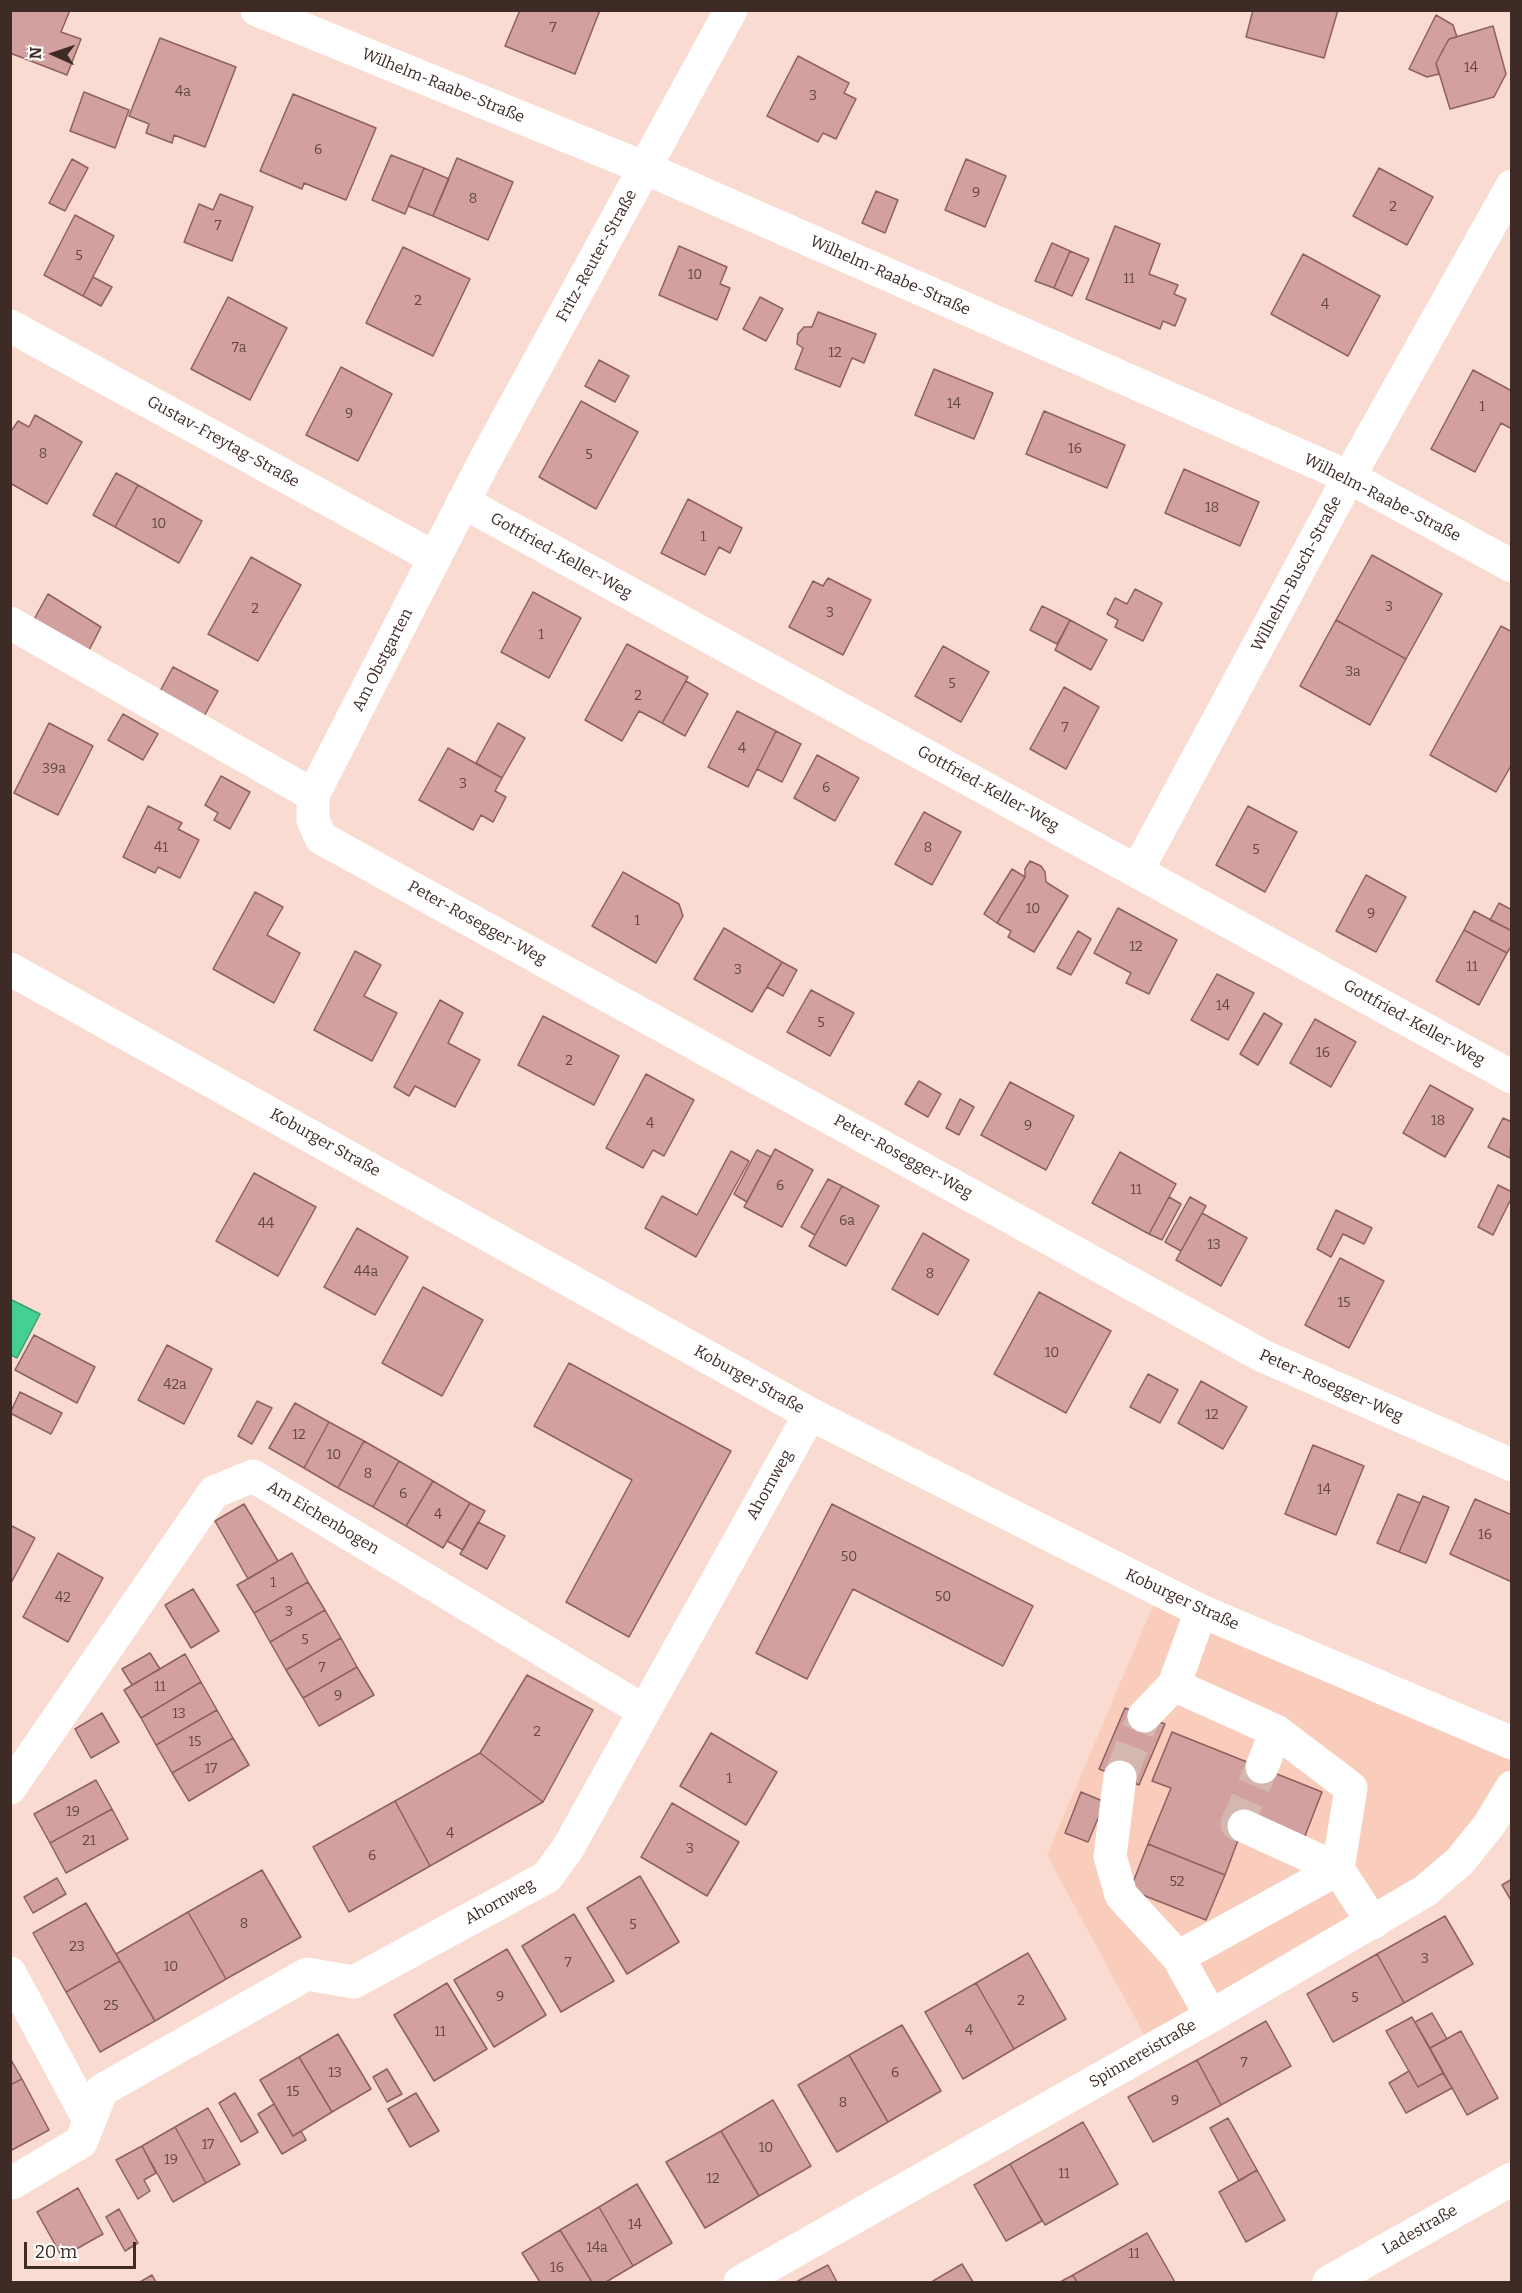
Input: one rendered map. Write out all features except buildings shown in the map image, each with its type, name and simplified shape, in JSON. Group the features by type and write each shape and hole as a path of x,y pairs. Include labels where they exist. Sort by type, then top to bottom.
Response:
{"street":[{"name":"Wilhelm-Raabe-Straße","path":"257,10 645,168 1349,477 1512,566"},
{"name":"Fritz-Reuter-Straße","path":"463,502 730,10"},
{"name":"Wilhelm-Busch-Straße","path":"1137,871 1349,477 1512,186"},
{"name":"Gustav-Freytag-Straße","path":"10,326 435,558"},
{"name":"Am Obstgarten","path":"313,808 463,502"},
{"name":"Gottfried-Keller-Weg","path":"463,502 1512,1077"},
{"path":"10,623 313,808"},
{"name":"Peter-Rosegger-Weg","path":"313,808 321,838 1263,1356 1512,1466"},
{"name":"Koburger Straße","path":"10,969 810,1414 1201,1611 1512,1743"},
{"name":"Ahornweg","path":"12,2183 81,2142 102,2090 307,1974 354,1982 547,1877 568,1848 810,1414"},
{"name":"Am Eichenbogen","path":"10,1788 214,1492 253,1476 644,1711"},
{"path":"1144,1716 1174,1685 1201,1611"},
{"path":"1174,1685 1276,1731 1351,1788 1338,1869"},
{"path":"1262,1767 1276,1731"},
{"path":"1120,1777 1110,1856 1121,1895 1178,1957 1211,2016"},
{"name":"Spinnereistraße","path":"740,2283 1211,2016 1425,1891 1460,1861 1489,1825 1512,1787"},
{"path":"1244,1826 1338,1869 1373,1923"},
{"path":"1178,1957 1338,1869"},
{"path":"10,1973 89,2120"},
{"name":"Ladestraße","path":"1329,2283 1512,2179"}],"shaded area":[{"path":"10,1299 40,1314 17,1358 11,1355"},
{"path":"1160,1590 1511,1743 1511,1787 1460,1861 1152,2049 1047,1855"}],"tunnel":[{"path":"1120,1777 1144,1716"},
{"path":"1244,1826 1237,1824 1262,1767"}]}
